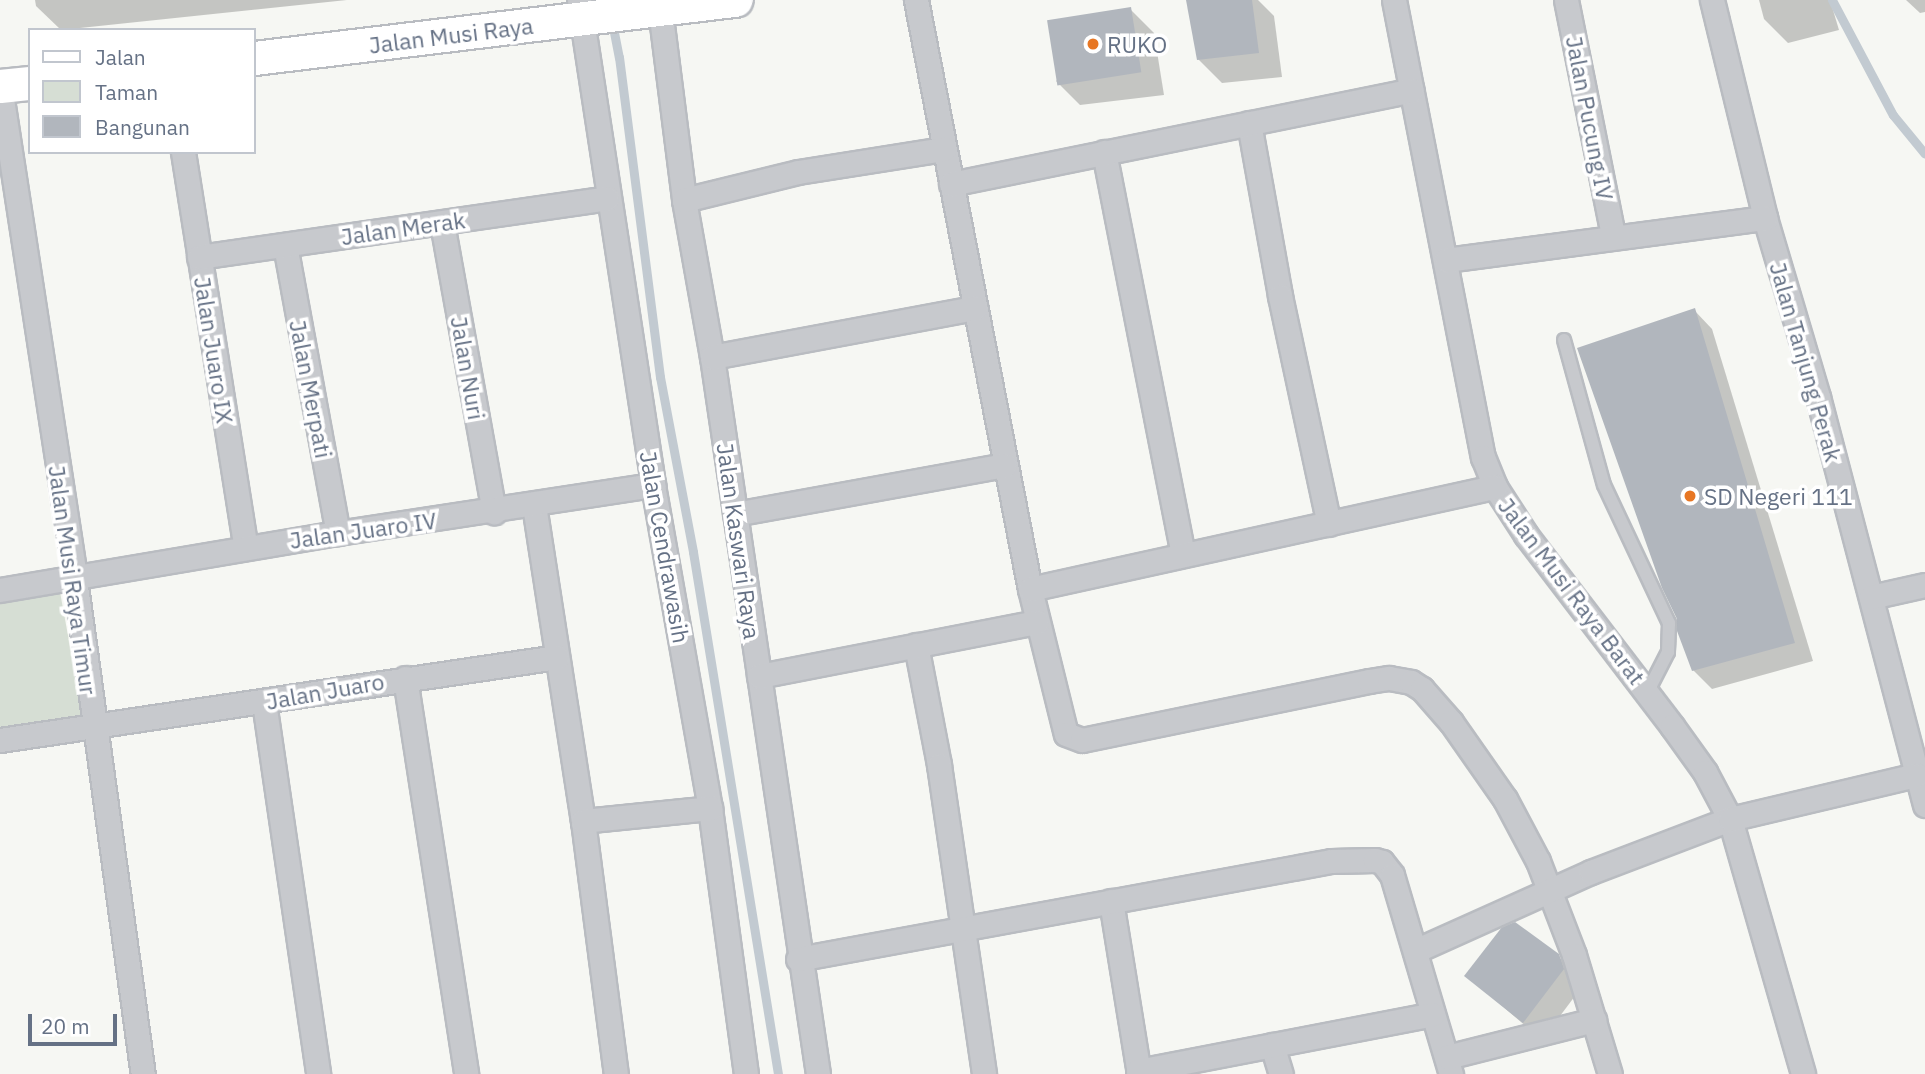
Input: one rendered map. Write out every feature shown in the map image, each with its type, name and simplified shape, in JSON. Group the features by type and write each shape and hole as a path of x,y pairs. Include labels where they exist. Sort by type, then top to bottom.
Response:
{"street":[{"name":"Jalan Musi Raya","path":"256,58 585,12 654,9 736,0"},
{"path":"916,0 1005,465 1037,622 1063,730 1076,739 1389,678 1411,682 1422,689 1451,722 1505,799 1551,890 1610,1074"},
{"name":"Jalan Musi Raya Barat","path":"1394,0 1483,457 1495,487 1526,535 1705,772 1730,818 1803,1074"},
{"name":"Jalan Pucung IV","path":"1566,0 1613,236"},
{"name":"Jalan Tanjung Perak","path":"1712,0 1765,218 1818,397 1925,804"},
{"name":"Jalan Kaswari Raya","path":"654,9 712,357 798,960 818,1074"},
{"name":"Jalan Cendrawasih","path":"585,12 607,198 653,485 710,808 746,1074"},
{"path":"0,86 28,83"},
{"name":"Jalan Musi Raya Timur","path":"0,86 75,579 143,1074"},
{"path":"951,184 1412,90"},
{"path":"1249,123 1283,309 1329,524"},
{"path":"684,200 798,172 944,149"},
{"path":"1104,152 1184,554"},
{"name":"Jalan Juaro IX","path":"183,154 246,548"},
{"name":"Jalan Merak","path":"199,257 607,198"},
{"path":"1446,260 1765,218"},
{"name":"Jalan Nuri","path":"442,223 494,512"},
{"name":"Jalan Merpati","path":"285,245 338,533"},
{"path":"712,357 975,308"},
{"path":"735,514 1005,465"},
{"name":"Jalan Juaro IV","path":"0,590 338,533 494,512 653,485"},
{"path":"1030,589 1495,487"},
{"path":"534,505 583,821 616,1074"},
{"path":"1871,597 1925,585"},
{"path":"759,676 1037,622"},
{"path":"916,645 939,765 984,1074"},
{"name":"Jalan Juaro","path":"0,740 557,657"},
{"path":"405,678 466,1074"},
{"path":"264,702 318,1074"},
{"path":"1415,951 1644,850 1730,818 1916,775"},
{"path":"583,821 710,808"},
{"path":"798,960 1331,860 1375,860 1382,862 1392,875 1449,1065 1594,1020"},
{"path":"1111,901 1138,1073 1433,1014"},
{"path":"1272,1045 1281,1074"}],"lane":[{"path":"1564,340 1589,440 1604,485 1669,623 1668,652 1647,693"}],"green space":[{"path":"60,592 83,717 0,732 0,602"}],"building":[{"name":"RUKO","path":"1186,0 1252,0 1259,53 1197,60"},
{"name":"RUKO","path":"1131,7 1141,72 1057,85 1047,20"},
{"name":"SD Negeri 111","path":"1695,308 1795,643 1692,671 1677,631 1677,619 1662,588 1577,348"},
{"path":"1515,922 1559,954 1564,969 1523,1023 1464,976 1502,927"}],"waterway":[{"path":"1832,0 1893,115 1925,154"},
{"path":"612,22 619,57 660,377 693,552 778,1074"}],"place":[{"name":"RUKO","path":"1093,44"},
{"name":"SD Negeri 111","path":"1690,496"}]}
